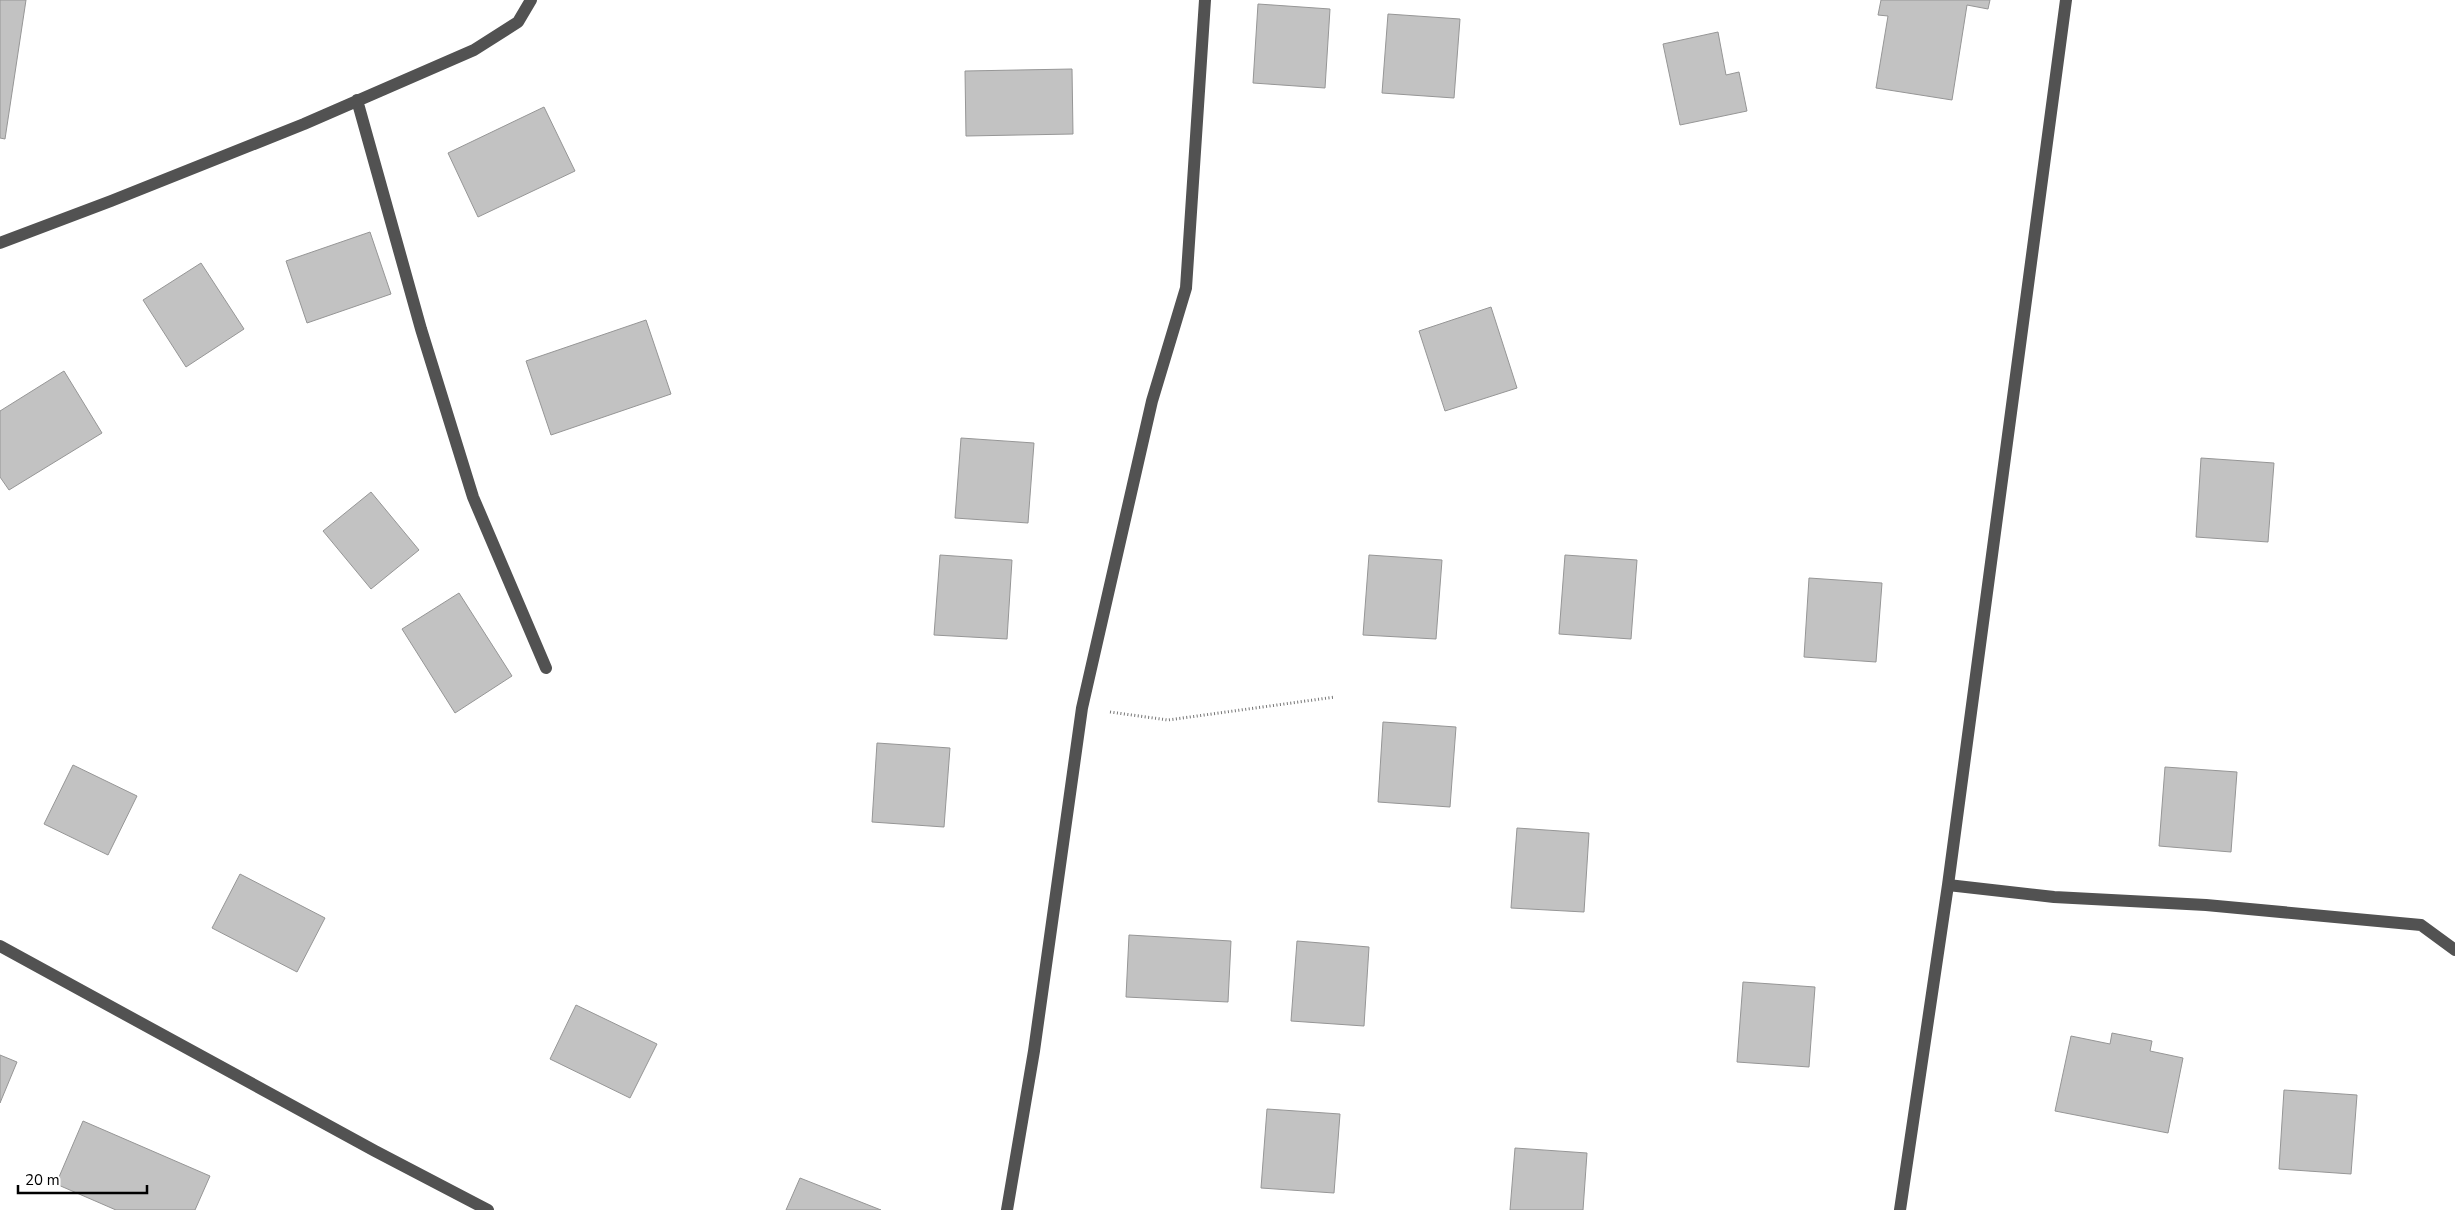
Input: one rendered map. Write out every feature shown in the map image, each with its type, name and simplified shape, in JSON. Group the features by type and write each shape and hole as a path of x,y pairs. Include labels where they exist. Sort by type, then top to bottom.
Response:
{"street":[{"path":"0,243 111,202 474,50 518,22 531,0"},
{"path":"1006,1210 1034,1051 1082,708 1152,401 1186,288 1205,0"},
{"path":"1900,1210 1948,886 2066,0"},
{"path":"357,100 421,329 473,497 546,668"},
{"path":"1948,886 2054,897 2206,905 2421,925 2455,950"},
{"path":"0,946 374,1151 488,1210"}],"path":[{"path":"1082,708 1168,720 1335,697"}],"building":[{"path":"0,0 26,0 5,139 0,138"},
{"path":"1881,0 1990,0 1988,9 1967,5 1952,100 1876,88 1888,16 1878,15"},
{"path":"1258,4 1330,9 1325,88 1253,83"},
{"path":"1388,14 1460,19 1454,98 1382,93"},
{"path":"1718,32 1726,75 1739,72 1747,111 1680,125 1663,44"},
{"path":"1072,69 1073,134 966,136 965,71"},
{"path":"544,107 575,171 478,217 448,153"},
{"path":"370,232 391,294 307,323 286,261"},
{"path":"201,263 244,329 186,367 143,300"},
{"path":"1491,307 1517,388 1445,411 1419,331"},
{"path":"646,320 671,394 551,435 526,361"},
{"path":"64,371 102,433 9,490 0,477 0,411"},
{"path":"961,438 1034,443 1028,523 955,518"},
{"path":"2201,458 2274,463 2268,542 2196,537"},
{"path":"371,492 419,550 371,589 323,531"},
{"path":"940,555 1012,560 1007,639 934,635"},
{"path":"1369,555 1442,560 1436,639 1363,635"},
{"path":"1565,555 1637,560 1631,639 1559,634"},
{"path":"1809,578 1882,583 1876,662 1804,657"},
{"path":"459,593 512,676 455,713 402,629"},
{"path":"1383,722 1456,727 1450,807 1378,802"},
{"path":"877,743 950,748 944,827 872,822"},
{"path":"73,765 137,796 108,855 44,824"},
{"path":"2165,767 2237,772 2231,852 2159,846"},
{"path":"1517,828 1589,833 1584,912 1511,908"},
{"path":"240,874 325,918 297,972 212,928"},
{"path":"1129,935 1231,941 1228,1002 1126,997"},
{"path":"1297,941 1369,947 1364,1026 1291,1021"},
{"path":"1743,982 1815,987 1809,1067 1737,1062"},
{"path":"576,1005 657,1044 630,1098 550,1059"},
{"path":"2112,1033 2152,1041 2150,1051 2183,1058 2168,1133 2055,1111 2071,1036 2110,1044"},
{"path":"0,1055 17,1062 0,1103"},
{"path":"2284,1090 2357,1095 2351,1174 2279,1169"},
{"path":"1267,1109 1340,1114 1334,1193 1261,1188"},
{"path":"83,1121 210,1176 195,1210 116,1210 56,1184"},
{"path":"1515,1148 1587,1153 1583,1210 1510,1210"},
{"path":"800,1178 881,1210 786,1210"}]}
